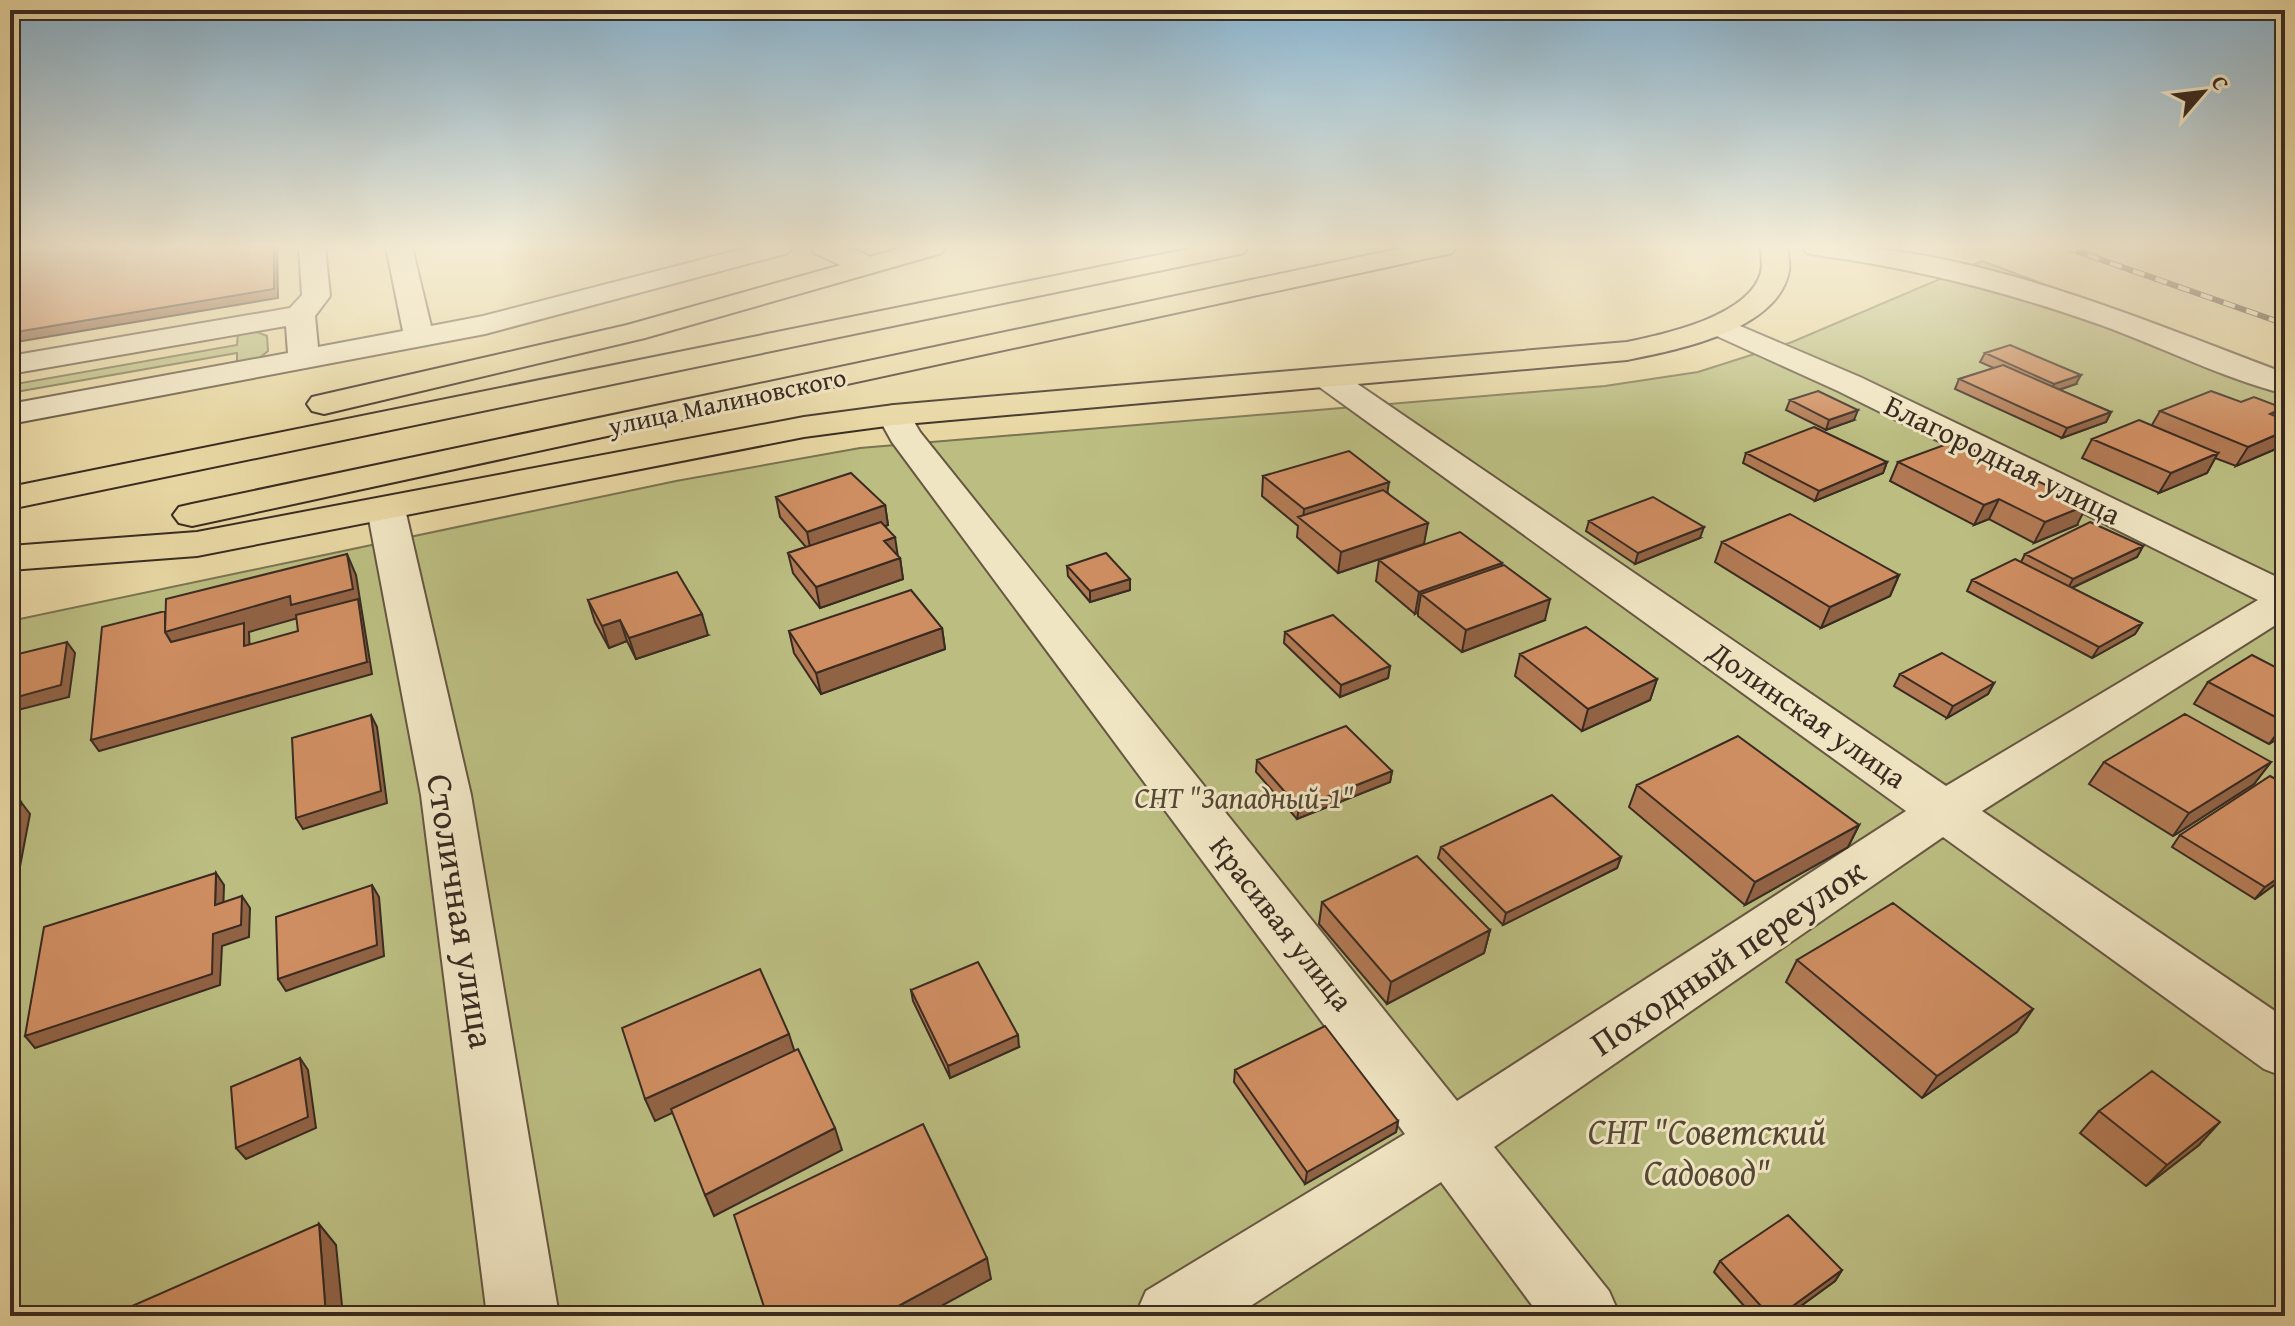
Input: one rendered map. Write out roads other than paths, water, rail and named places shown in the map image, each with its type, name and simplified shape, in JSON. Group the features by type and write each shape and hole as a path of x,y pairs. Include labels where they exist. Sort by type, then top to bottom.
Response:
{"highway":[{"path":"10,497 207,431 634,332 715,309"},
{"name":"улица Малиновского","path":"10,497 932,309"},
{"name":"улица Малиновского","path":"10,556 1156,309"},
{"path":"10,556 160,549 386,509 804,427 894,415 1627,351 1673,341 1719,326 1746,309"}],"street":[{"path":"10,365 300,315 305,309"},
{"path":"413,309 419,337"},
{"path":"10,414 552,309"},
{"path":"2079,309 2285,384"},
{"path":"300,315 304,359"},
{"name":"Благородная улица","path":"1719,326 1849,384 2285,599"},
{"name":"Долинская улица","path":"1329,379 2285,1051"},
{"name":"Красивая улица","path":"894,415 904,435 1584,1316"},
{"name":"Столичная улица","path":"386,509 446,795 523,1316"},
{"name":"Походный переулок","path":"1171,1316 1450,1141 1946,810 2285,599"}],"railway":[{"path":"2242,309 2285,324"}],"park label":[{"name":"СНТ \"Западный-1\"","path":"1244,797"},
{"name":"СНТ \"Советский Садовод\"","path":"1707,1150"}]}
